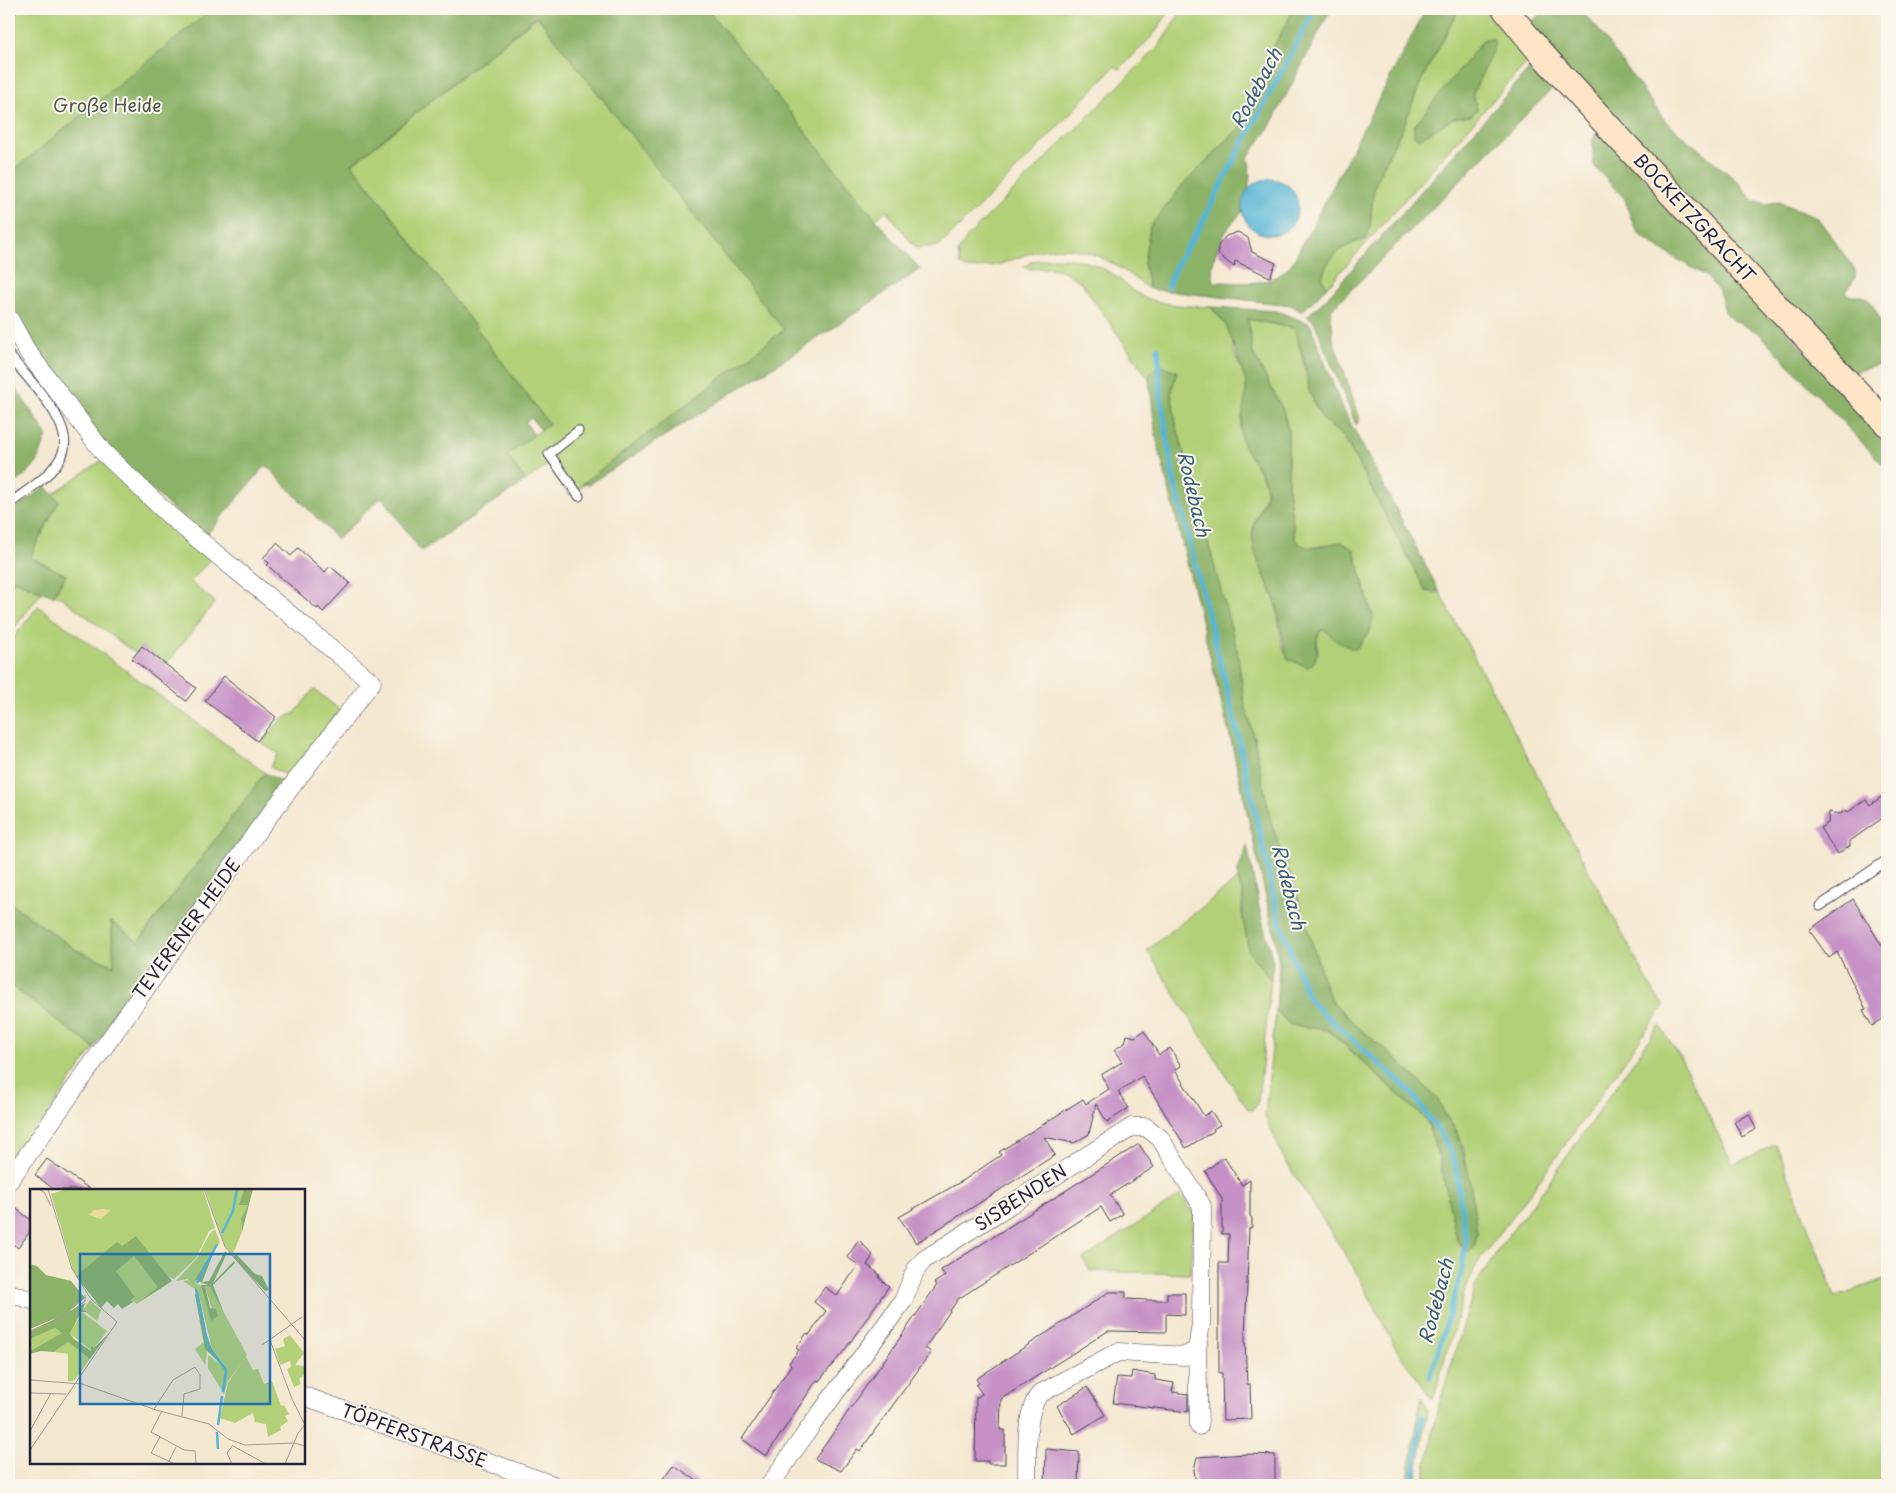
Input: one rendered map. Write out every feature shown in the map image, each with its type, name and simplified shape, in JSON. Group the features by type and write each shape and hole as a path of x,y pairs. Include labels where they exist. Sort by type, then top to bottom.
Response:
{"street":[{"name":"BOCKETZGRACHT","path":"1504,9 1606,124 1887,424"},
{"name":"TEVERENER HEIDE","path":"9,318 32,358 103,452 170,516 372,682 258,830 9,1181"},
{"name":"SISBENDEN","path":"770,1485 903,1301 916,1269 925,1260 1132,1127 1146,1127 1160,1138 1202,1206 1201,1323 1197,1350 1199,1426"},
{"path":"9,1293 30,1300"},
{"path":"1027,1485 1029,1422 1035,1400 1041,1393 1118,1352 1185,1356 1197,1350"},
{"name":"TÖPFERSTRASSE","path":"305,1396 553,1485"}],"lane":[{"path":"9,355 56,414 65,437 62,454 51,469 9,504"},
{"path":"578,432 549,454 579,496"},
{"path":"1820,906 1887,860"}],"green space":[{"name":"Große Heide","path":"9,9 384,9 9,295"},
{"path":"212,9 707,9 876,220 920,269 826,333 589,484 582,484 784,330 537,16 352,164 549,424 541,430 531,418 525,422 534,435 507,455 526,481 421,551 382,497 337,539 266,465 204,538 108,449 9,311 9,174"},
{"path":"707,9 1171,9 1154,34 1119,70 1115,66 1032,154 940,246 916,248 886,210 876,220"},
{"path":"1183,9 1294,9 1265,63 1253,108 1244,123 1182,186 1150,227 1144,263 1149,289 1112,263 1087,252 1073,249 1042,250 1001,264 978,268 968,269 960,264 958,252 967,237 1158,47"},
{"path":"1294,9 1331,9 1268,130 1248,157 1250,177 1246,197 1241,213 1228,228 1221,240 1213,262 1212,276 1214,282 1253,282 1271,279 1288,268 1294,261 1426,9 1459,9 1422,79 1404,125 1377,178 1373,193 1370,226 1366,239 1351,244 1333,257 1324,270 1322,278 1327,287 1302,312 1291,305 1149,289 1144,263 1150,227 1182,186 1244,123 1253,108 1265,63"},
{"path":"1459,9 1483,9 1529,60 1327,287 1322,278 1328,263 1344,247 1366,239 1370,226 1373,193 1377,178 1404,125 1422,79"},
{"path":"1547,9 1580,9 1597,28 1666,122 1737,181 1753,200 1766,204 1779,202 1817,217 1855,270 1855,278 1846,292 1850,296 1862,296 1870,301 1887,331 1887,362 1852,373 1526,26"},
{"path":"538,16 784,330 570,495 549,464 526,481 507,455 549,424 352,164"},
{"path":"1484,39 1494,39 1494,47 1473,94 1477,109 1471,116 1454,118 1419,139 1414,135 1414,126"},
{"path":"1533,65 1553,88 1331,310 1333,339 1360,419 1356,425 1314,321 1307,316 1325,300"},
{"path":"1602,133 1887,439 1887,469 1758,332 1732,320 1726,314 1719,291 1705,275 1660,249 1639,234 1632,221 1625,199 1594,166 1592,142 1595,134"},
{"path":"1053,258 1077,260 1093,264 1108,271 1137,294 1154,301 1211,307 1226,325 1232,338 1234,353 1247,382 1245,407 1241,423 1241,438 1266,484 1266,495 1260,508 1260,565 1276,603 1282,645 1288,659 1308,667 1318,653 1317,638 1321,630 1327,631 1373,617 1354,550 1316,547 1308,549 1300,545 1295,539 1288,490 1288,430 1283,410 1253,353 1247,319 1293,328 1309,388 1317,409 1323,418 1344,437 1426,591 1435,593 1439,591 1653,991 1664,1006 1542,1177 1476,1265 1464,1293 1433,1400 1398,1352 1356,1271 1284,1159 1265,1116 1276,1010 1290,1025 1328,1030 1427,1121 1441,1165 1457,1241 1469,1252 1474,1247 1477,1233 1464,1150 1459,1134 1443,1112 1438,1099 1386,1050 1356,1026 1334,1003 1327,991 1291,876 1271,823 1255,743 1244,701 1237,650 1176,424 1171,393 1177,371 1158,365 1151,372 1149,379 1081,282 1062,270 1050,268 1029,269 1024,267 1032,261"},
{"path":"1211,307 1277,311 1310,324 1341,405 1439,591 1426,591 1344,437 1323,420 1309,391 1308,376 1296,332 1291,327 1248,319 1253,353 1283,410 1288,430 1288,490 1295,539 1300,544 1311,547 1342,542 1354,550 1373,617 1368,634 1356,649 1339,643 1327,631 1321,630 1317,640 1317,655 1313,663 1308,667 1288,659 1276,604 1254,548 1253,528 1266,496 1266,485 1242,442 1241,429 1246,386 1244,375 1226,325"},
{"path":"1158,365 1177,371 1171,393 1176,424 1237,650 1244,701 1255,743 1271,823 1291,876 1327,991 1334,1003 1356,1026 1386,1050 1438,1099 1443,1112 1458,1134 1470,1179 1477,1233 1474,1247 1469,1252 1457,1241 1441,1165 1427,1121 1329,1030 1290,1025 1276,1010 1279,965 1275,938 1232,745 1156,437 1149,379 1151,372"},
{"path":"9,378 47,435 37,463 9,490"},
{"path":"102,460 210,560 190,582 215,602 166,665 142,646 136,654 61,597 53,596 66,575 30,557 59,501 53,494"},
{"path":"46,486 59,501 30,557 66,575 53,596 14,580 9,588 9,513"},
{"path":"14,580 42,592 9,635 9,588"},
{"path":"38,606 265,773 138,942 112,922 115,966 76,950 9,902 9,644"},
{"path":"314,689 340,710 289,776 270,767 278,754 262,743 282,719 295,713"},
{"path":"265,773 286,784 94,1048 9,984 9,902 76,950 114,966 111,921 138,942"},
{"path":"1247,845 1259,907 1273,962 1271,980 1249,952 1242,913 1243,894 1237,874"},
{"path":"1238,879 1243,894 1242,913 1249,952 1271,980 1258,1102 1252,1110 1248,1109 1241,1099 1147,950"},
{"path":"9,984 94,1048 9,1169"},
{"path":"1659,1025 1680,1057 1733,1165 1776,1144 1835,1297 1887,1278 1887,1485 1423,1485 1437,1411 1476,1284 1501,1245 1547,1185"},
{"path":"1181,1195 1194,1213 1191,1274 1090,1271 1083,1259"},
{"path":"1421,1397 1428,1410 1415,1485 1407,1485"}],"water":[{"path":"1264,179 1276,179 1286,183 1294,191 1298,207 1294,223 1286,231 1276,235 1264,235 1254,231 1246,223 1242,213 1242,201 1246,191 1254,183"}],"building":[{"path":"1238,232 1248,238 1252,252 1276,263 1270,277 1235,261 1234,267 1218,254 1218,246 1226,236"},
{"path":"277,543 291,556 298,548 325,572 330,566 350,583 323,612 318,607 317,609 267,565 269,563 263,558"},
{"path":"142,646 196,688 186,701 132,659"},
{"path":"224,676 276,717 257,741 205,701"},
{"path":"1887,793 1887,815 1850,841 1850,846 1838,854 1820,828 1828,823 1829,812 1840,814 1846,810 1848,812 1866,800 1870,805"},
{"path":"1853,899 1887,954 1887,1016 1872,1026 1863,1010 1866,1009 1837,952 1829,958 1809,930"},
{"path":"1144,1031 1159,1055 1170,1048 1181,1066 1175,1070 1204,1116 1211,1111 1220,1125 1213,1129 1214,1131 1186,1148 1142,1076 1118,1092 1129,1108 1107,1122 1096,1104 1089,1134 1074,1143 1044,1137 1055,1155 916,1243 899,1217 964,1180 1001,1155 999,1152 1083,1099 1086,1104 1109,1089 1101,1075 1122,1062 1114,1050 1125,1043 1127,1035 1135,1037"},
{"path":"1749,1114 1756,1129 1742,1137 1734,1122"},
{"path":"1139,1144 1154,1167 1110,1195 1123,1214 1110,1222 1101,1207 958,1299 925,1348 931,1352 860,1451 857,1449 841,1471 815,1459 937,1285 934,1283 945,1276 941,1270"},
{"path":"1224,1157 1242,1185 1250,1180 1250,1216 1252,1218 1252,1227 1249,1229 1245,1339 1247,1384 1250,1384 1251,1419 1223,1420 1222,1373 1219,1373 1219,1263 1228,1263 1229,1234 1222,1234 1222,1199 1205,1171"},
{"path":"47,1159 90,1189 54,1189 35,1175"},
{"path":"9,1203 30,1219 30,1231 18,1248 9,1241"},
{"path":"859,1240 873,1255 867,1265 879,1274 880,1279 889,1286 844,1351 819,1381 817,1380 766,1456 742,1439 791,1365 789,1363 799,1350 796,1348 807,1333 809,1335 826,1311 814,1302 825,1287 837,1296 858,1265 847,1257"},
{"path":"1109,1292 1126,1292 1126,1299 1146,1300 1167,1300 1167,1293 1185,1293 1185,1315 1166,1314 1166,1332 1108,1331 1001,1399 1000,1430 1005,1430 1005,1464 988,1464 988,1461 975,1461 976,1398 982,1394 976,1385 979,1383 976,1379"},
{"path":"1132,1371 1155,1375 1155,1380 1174,1383 1172,1392 1188,1394 1188,1412 1113,1403 1117,1377 1131,1378"},
{"path":"1087,1387 1105,1415 1074,1434 1057,1406"},
{"path":"1046,1449 1079,1452 1078,1485 1045,1485"},
{"path":"1247,1454 1275,1455 1275,1485 1196,1485 1194,1470 1197,1457"},
{"path":"674,1465 703,1485 659,1485"}],"waterway":[{"name":"Rodebach","path":"1168,286 1179,260 1204,219 1315,9"},
{"name":"Rodebach","path":"1158,348 1161,398 1173,477 1230,701 1280,923 1307,995 1314,1005 1411,1092 1444,1139 1455,1162 1466,1242 1461,1275 1430,1377"},
{"name":"Rodebach","path":"1412,1485 1422,1416"}]}
